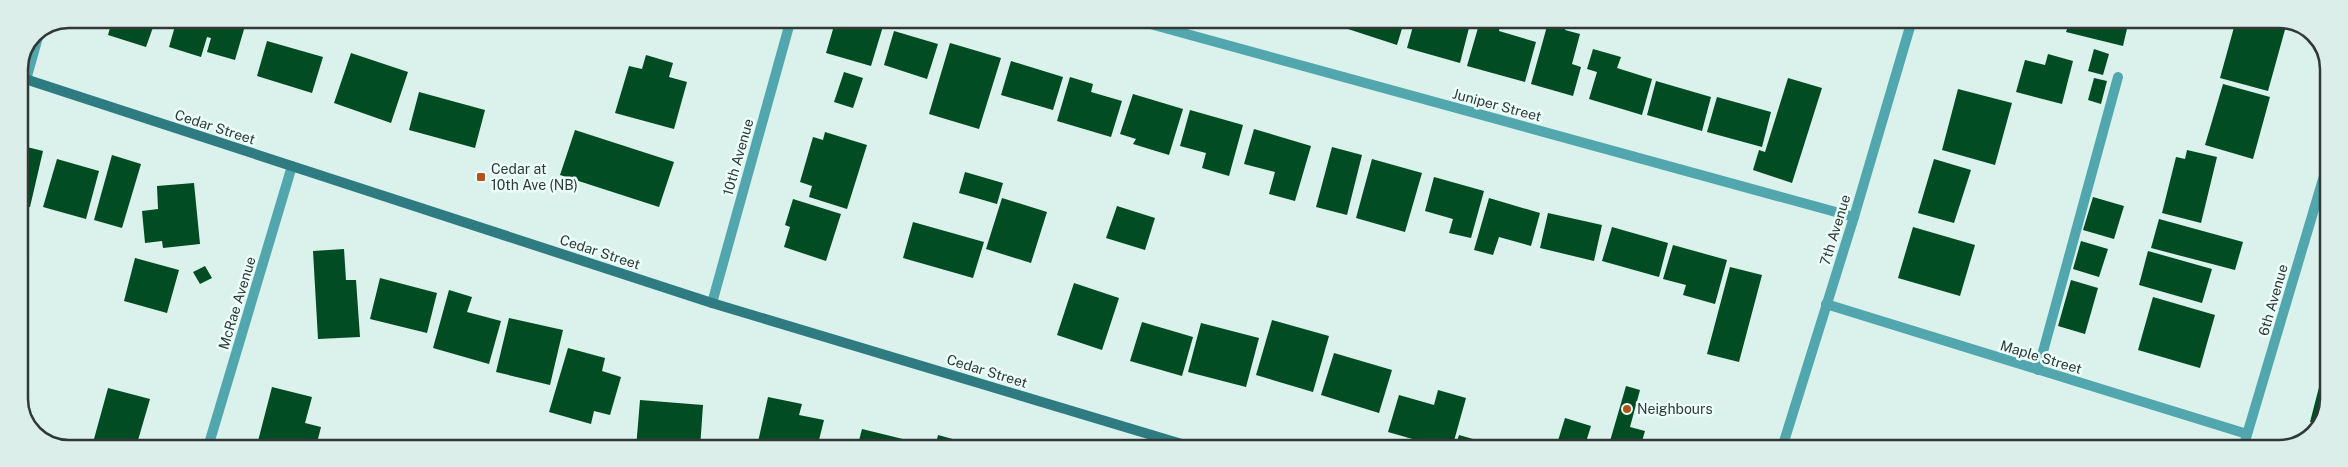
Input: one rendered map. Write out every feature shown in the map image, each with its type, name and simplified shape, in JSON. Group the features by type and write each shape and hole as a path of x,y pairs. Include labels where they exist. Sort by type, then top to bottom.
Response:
{"main road":[{"name":"Cedar Street","path":"28,80 712,303 1159,440"}],"street":[{"name":"10th Avenue","path":"712,303 788,28"},
{"name":"Juniper Street","path":"1165,28 1854,217"},
{"name":"7th Avenue","path":"1784,440 1854,217 1910,28"},
{"path":"28,62 34,46"},
{"path":"2038,370 2118,77"},
{"name":"McRae Avenue","path":"210,440 292,166"},
{"name":"6th Avenue","path":"2245,440 2320,189"},
{"name":"Maple Street","path":"1826,304 2247,434"}],"building":[{"path":"110,28 153,28 146,47 108,35"},
{"path":"174,28 244,28 235,60 207,52 211,38 207,37 201,57 169,47"},
{"path":"833,28 882,28 871,66 826,53"},
{"path":"1348,28 1402,28 1397,45"},
{"path":"1413,28 1469,28 1460,63 1407,48"},
{"path":"1478,28 1500,28 1499,31 1536,42 1525,82 1467,66"},
{"path":"1547,28 1566,28 1565,30 1580,34 1572,64 1581,67 1573,96 1531,84"},
{"path":"2067,28 2127,28 2123,46 2066,32"},
{"path":"2234,28 2285,28 2268,91 2220,78"},
{"path":"894,31 938,44 927,79 884,65"},
{"path":"267,41 323,57 312,93 257,76"},
{"path":"950,43 1001,58 979,129 929,114"},
{"path":"1593,49 1621,57 1617,68 1652,79 1642,115 1589,99 1597,72 1587,69"},
{"path":"2094,49 2109,54 2103,75 2088,71"},
{"path":"351,53 408,72 391,123 334,103"},
{"path":"2048,54 2073,61 2062,104 2016,92 2025,60 2045,65"},
{"path":"646,55 673,63 669,77 687,82 674,129 615,113 629,66 642,69"},
{"path":"1011,61 1063,77 1053,110 1001,95"},
{"path":"844,72 863,78 853,108 834,102"},
{"path":"1070,77 1093,84 1091,92 1122,101 1111,137 1057,121"},
{"path":"1788,78 1822,88 1792,183 1753,170 1759,150 1765,152"},
{"path":"2094,78 2107,81 2101,104 2088,100"},
{"path":"1656,81 1711,97 1702,131 1647,115"},
{"path":"2223,84 2270,97 2253,159 2205,145"},
{"path":"1958,89 2012,103 1995,165 1942,150"},
{"path":"419,92 485,110 475,148 409,130"},
{"path":"1133,94 1183,109 1169,155 1133,144 1136,139 1120,134"},
{"path":"1717,97 1771,112 1762,147 1707,132"},
{"path":"1190,110 1243,125 1229,176 1202,168 1206,153 1180,146"},
{"path":"1254,129 1311,146 1295,201 1269,194 1275,172 1244,164"},
{"path":"575,130 674,162 659,207 560,175"},
{"path":"825,132 867,145 847,209 809,197 812,186 800,182 813,137 823,140"},
{"path":"28,147 43,151 30,207 28,207"},
{"path":"1332,147 1362,155 1347,215 1316,207"},
{"path":"2187,150 2217,157 2201,223 2162,213 2176,157 2185,159"},
{"path":"112,155 141,164 122,228 94,220"},
{"path":"57,159 99,171 86,219 43,207"},
{"path":"1372,159 1422,173 1405,232 1356,218"},
{"path":"1934,159 1971,170 1954,223 1918,213"},
{"path":"965,172 1003,183 997,204 959,193"},
{"path":"1434,177 1484,191 1471,238 1449,233 1453,219 1425,211"},
{"path":"194,183 200,244 163,248 162,241 145,243 142,211 158,209 157,186"},
{"path":"2093,197 2124,206 2114,239 2083,230"},
{"path":"1002,198 1047,212 1031,263 986,249"},
{"path":"1489,198 1540,213 1531,246 1499,237 1493,255 1474,250"},
{"path":"793,199 841,214 826,261 784,247 790,227 785,225"},
{"path":"1117,206 1155,218 1145,250 1106,238"},
{"path":"1548,213 1602,225 1594,261 1540,248"},
{"path":"2159,219 2243,242 2235,270 2151,248"},
{"path":"913,222 984,242 973,278 903,258"},
{"path":"1612,227 1668,243 1659,277 1602,261"},
{"path":"1913,227 1975,245 1960,296 1898,278"},
{"path":"2081,241 2108,249 2099,277 2073,269"},
{"path":"1673,245 1727,260 1715,304 1683,295 1686,285 1663,279"},
{"path":"344,249 346,280 356,280 360,337 318,339 313,251"},
{"path":"2148,251 2212,269 2202,303 2139,285"},
{"path":"135,258 179,270 167,313 124,301"},
{"path":"205,266 212,278 200,284 193,272"},
{"path":"1730,267 1762,275 1739,362 1707,354"},
{"path":"380,278 437,293 427,333 370,319"},
{"path":"2071,280 2098,288 2085,334 2058,326"},
{"path":"1074,283 1119,298 1102,350 1057,335"},
{"path":"449,290 472,297 467,312 501,321 489,364 433,348"},
{"path":"2153,297 2215,315 2200,368 2138,350"},
{"path":"509,318 563,330 550,385 496,372"},
{"path":"1272,320 1329,336 1313,392 1256,375"},
{"path":"1142,322 1193,337 1182,376 1130,361"},
{"path":"1201,323 1259,338 1246,387 1188,372"},
{"path":"568,348 605,358 602,371 621,377 610,415 594,411 591,424 549,412"},
{"path":"1334,353 1392,370 1379,413 1321,395"},
{"path":"2320,383 2320,406 2315,419 2310,422"},
{"name":"Neighbours","path":"1626,386 1640,390 1630,427 1645,431 1642,440 1610,440"},
{"path":"272,387 312,397 305,423 321,427 318,440 258,440"},
{"path":"108,388 150,399 138,440 94,439"},
{"path":"1438,390 1466,398 1454,440 1416,440 1388,432 1399,395 1434,405"},
{"path":"768,397 802,404 799,415 824,420 819,440 758,440"},
{"path":"640,400 703,405 701,440 637,440"},
{"path":"1565,418 1591,426 1587,440 1558,440"},
{"path":"862,429 907,440 859,440"},
{"path":"938,435 956,440 937,440"},
{"path":"1459,435 1476,440 1457,440"}],"place":[{"name":"Cedar at 10th Ave (NB)","path":"481,177"},
{"name":"Neighbours","path":"1627,409"}]}
